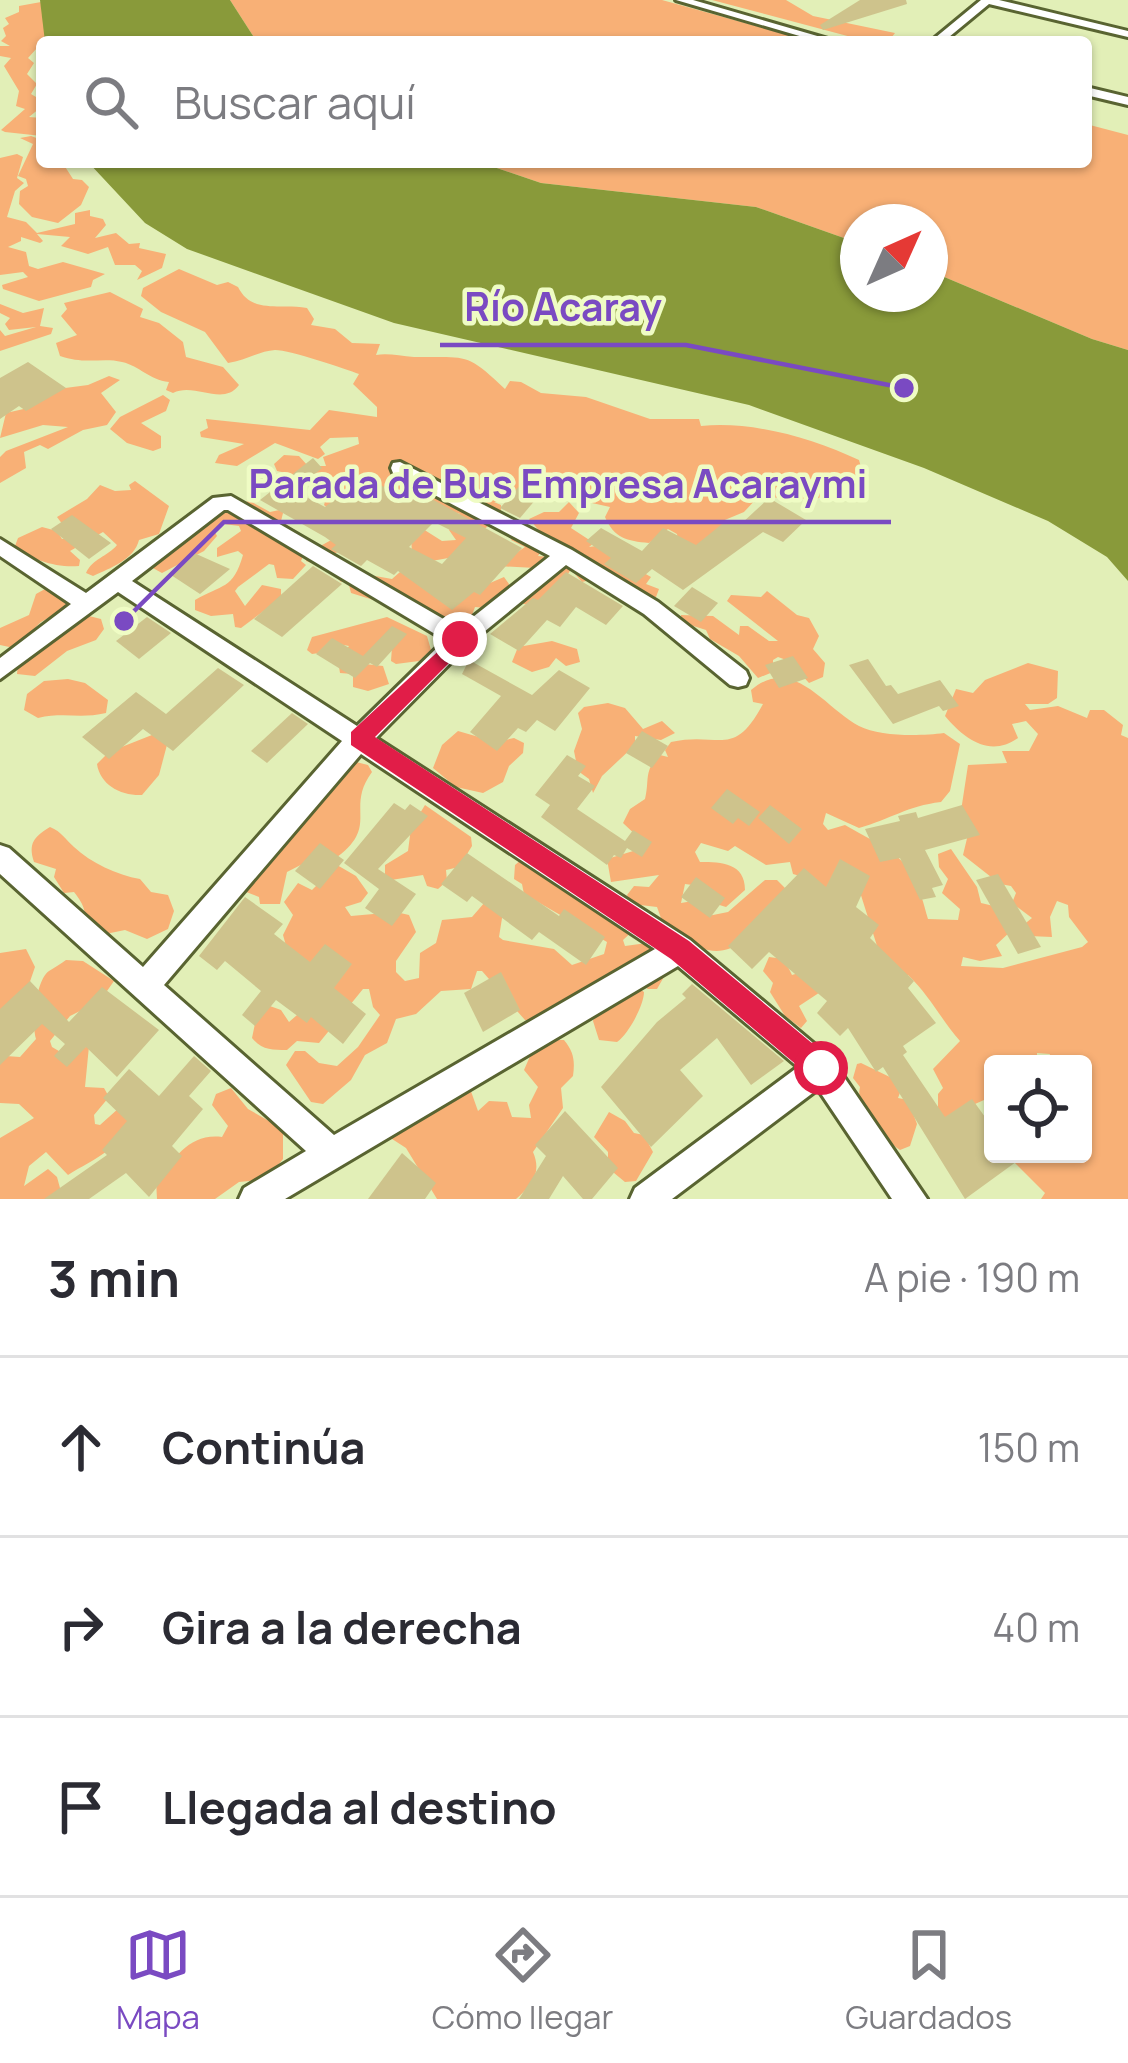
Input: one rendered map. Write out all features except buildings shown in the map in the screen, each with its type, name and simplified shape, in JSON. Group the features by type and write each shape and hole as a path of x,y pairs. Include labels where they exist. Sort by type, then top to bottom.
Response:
{"street":[{"path":"681,0 810,36"},
{"path":"943,36 987,0 1128,34"},
{"path":"1092,92 1128,101"},
{"path":"400,468 565,554 651,608 738,678"},
{"path":"0,670 209,510 232,503 460,639"},
{"path":"0,546 87,604"},
{"path":"147,984 359,739 460,639 565,554"},
{"path":"117,580 680,950 821,1068 911,1199"},
{"path":"0,856 331,1153"},
{"path":"255,1199 680,950"},
{"path":"646,1199 675,1188 821,1068"}],"shaded area":[{"path":"40,0 230,0 253,36 44,36"},
{"path":"230,0 662,0 792,36 253,36"},
{"path":"712,0 786,0 813,16 895,33 847,36"},
{"path":"41,2 46,36 36,36 36,49 28,58 34,63 27,74 36,83 31,94 36,97 36,111 29,117 36,118 36,135 1,130 25,109 16,106 19,91 4,66 11,58 0,56 0,46 10,46 1,41 6,36 3,28 9,24 5,18 19,12 19,6"},
{"path":"1092,126 1128,135 1128,350 948,279 948,204 840,204 840,237 756,207 541,183 497,168 1092,168"},
{"path":"20,138 36,138 36,168 66,168 73,179 89,187 81,205 58,223 32,217 19,204 20,191 28,186 18,176 33,144"},
{"path":"23,157 17,178 24,183 15,191 7,217 26,222 37,233 75,224 75,213 90,210 90,216 103,219 106,225 95,238 116,233 129,244 140,243 139,248 166,254 162,268 137,280 142,271 135,265 115,265 108,247 88,254 61,246 70,237 37,234 40,243 21,237 8,247 26,252 29,266 38,269 63,262 105,274 93,280 91,287 39,301 3,289 2,285 28,277 23,272 0,275 0,158"},
{"path":"94,168 497,168 541,183 756,207 840,237 840,312 948,312 948,279 1128,350 1128,581 1107,557 1048,521 924,468 749,405 394,323 187,249 145,223"},
{"path":"179,269 217,285 228,282 259,305 307,308 314,319 311,325 335,329 352,343 380,344 376,355 464,359 505,389 510,381 521,382 541,393 586,397 650,419 699,419 701,426 741,426 802,438 859,460 866,485 845,487 816,499 758,497 744,512 720,522 728,527 714,551 678,541 677,534 668,529 649,543 628,539 617,534 605,517 610,507 524,488 517,498 494,502 501,505 501,514 454,557 426,562 412,553 411,536 423,529 442,541 456,540 449,530 460,514 368,484 367,475 339,493 331,511 324,505 327,495 309,478 277,471 274,464 284,455 299,456 308,466 326,466 323,457 359,444 358,437 330,438 320,447 325,454 318,459 275,443 237,466 215,463 219,455 244,444 201,437 200,432 208,428 206,419 310,430 329,410 377,417 377,407 353,384 359,374 305,356 275,350 228,363 205,332 161,312 141,296 143,288"},
{"path":"110,292 143,309 140,317 159,323 183,342 186,357 223,367 239,385 225,394 173,393 166,390 169,382 128,364 60,356 56,343 77,335 61,316 67,309 64,303"},
{"path":"0,304 23,313 44,308 40,326 53,328 51,334 0,351 0,330 5,336 36,327 9,330 5,324 10,318 0,313"},
{"path":"109,376 120,380 101,393 116,412 107,425 83,430 48,449 40,445 24,452 26,468 0,483 0,457 6,451 68,427 43,425 0,438 6,413 28,408 50,390 88,385"},
{"path":"163,395 170,400 166,411 141,423 161,436 161,448 153,451 127,443 110,429 120,417"},
{"path":"135,481 169,506 159,534 139,540 132,553 114,566 93,576 86,573 117,545 103,532 70,551 80,560 79,566 44,562 15,546 18,538 42,527 57,531 62,539 72,537 57,517 100,485 131,490 129,485"},
{"path":"250,501 270,512 284,509 281,521 310,540 301,561 306,565 293,579 277,578 274,565 269,564 238,587 235,591 245,606 262,585 281,589 281,598 241,628 235,627 233,614 211,616 195,610 195,600 235,575 243,555 238,551 217,557 217,548 241,531 239,526 224,524 214,530 217,536 204,551 162,573 151,567 206,520"},
{"path":"569,502 579,513 571,528 594,543 589,547 596,546 651,577 646,584 659,589 656,597 648,602 618,584 582,582 575,574 580,571 576,551 544,547 538,556 560,558 573,566 553,598 529,605 514,602 523,578 535,574 535,568 497,566 525,547 511,540 521,524 542,534 529,519 559,512"},
{"path":"338,540 338,552 330,555 353,572 392,579 400,572 469,592 504,577 509,584 504,598 485,608 475,607 471,618 454,623 411,603 405,595 392,592 380,602 351,593 347,577 341,582 330,570 306,561 306,554"},
{"path":"45,589 68,594 66,608 41,622 14,648 0,645 0,628 29,615 36,594"},
{"path":"767,591 797,615 809,618 819,636 813,649 825,663 823,677 809,683 789,661 778,657 773,660 773,672 758,678 739,656 710,639 706,630 681,622 681,615 713,616 739,635 740,626 748,626 769,641 778,641 727,601 731,595 761,597"},
{"path":"85,615 101,619 104,629 96,640 67,651 35,676 17,674 18,663"},
{"path":"387,617 427,636 431,650 419,661 396,664 391,661 392,647 365,664 383,666 389,684 368,691 353,687 353,674 340,673 338,660 349,646 333,643 326,652 307,650 312,637"},
{"path":"552,641 577,649 580,662 566,666 556,658 549,667 532,672 512,662 518,647"},
{"path":"1028,663 1058,671 1057,698 1048,704 1025,704 1030,710 1058,706 1087,718 1090,710 1104,710 1123,725 1121,735 1128,738 1128,1199 1041,1199 1045,1193 1015,1163 1092,1163 1092,1055 984,1055 984,1100 966,1108 953,1125 938,1115 938,1094 943,1088 933,1069 960,1041 908,975 834,983 799,1006 807,1021 801,1028 785,1016 770,992 773,983 763,971 769,957 784,959 792,975 878,949 859,889 842,910 810,879 793,874 790,862 766,865 735,846 728,851 701,843 695,852 700,862 737,869 745,890 726,907 713,903 700,886 685,884 681,903 693,901 708,916 728,912 765,880 777,880 790,893 754,933 721,951 666,932 657,907 632,904 627,895 634,886 649,887 659,875 611,882 607,859 643,848 623,823 630,809 645,799 649,771 660,755 668,757 665,750 671,742 734,738 763,704 753,702 751,690 766,680 781,678 808,688 868,730 901,735 944,733 960,744 950,791 941,802 859,828 826,813 823,824 828,830 845,825 900,859 916,882 928,919 958,920 960,909 942,893 948,879 939,867 938,854 951,849 977,887 981,903 998,907 1012,930 996,945 1002,956 980,961 963,957 961,966 1003,968 1082,947 1088,942 1069,917 1068,905 1057,901 1050,917 1052,937 1029,936 1022,926 1032,918 1012,903 1016,893 1011,886 1000,884 963,855 970,826 961,811 968,765 1007,763 1002,751 1029,751 1038,734 1026,721 1012,724 1018,738 988,746 960,732 945,716 956,689 973,693 985,680"},
{"path":"44,681 85,683 108,700 106,713 38,718 24,710 27,694"},
{"path":"608,703 625,708 643,729 662,721 675,733 661,740 635,736 635,745 602,776 593,793 589,779 578,771 574,751 582,729 578,713 584,707"},
{"path":"458,731 496,742 514,738 524,743 523,753 509,766 503,782 483,793 456,787 433,768 442,745"},
{"path":"157,733 168,741 159,775 142,795 127,794 107,783 97,764 109,752"},
{"path":"356,762 368,765 372,772 361,797 356,837 348,848 333,860 322,854 287,872 280,904 260,904 259,897 228,885 312,796 335,788"},
{"path":"425,805 471,837 472,846 459,867 446,870 447,881 438,889 427,886 423,875 391,880 385,874 385,865 408,851 411,828"},
{"path":"50,827 96,863 140,879 151,892 168,895 174,911 168,929 147,939 125,930 91,937 83,930 81,901 74,892 64,893 54,877 56,869 34,862 34,841"},
{"path":"522,859 558,888 636,928 623,940 625,946 647,943 669,968 657,989 648,989 620,972 534,1023 525,1020 477,971 471,989 441,991 416,1014 396,1019 387,1043 365,1055 351,1080 323,1104 311,1102 286,1065 295,1051 305,1051 319,1063 337,1066 358,1047 380,1015 369,989 363,989 319,1043 297,1041 287,1050 277,1050 252,1038 257,1014 267,1005 281,1010 289,1022 304,1009 283,935 293,915 284,902 298,883 312,890 337,865 356,876 368,893 361,902 345,907 351,916 409,915 416,932 396,961 396,972 405,981 419,978 420,953 436,943 442,920 472,917 485,902 503,912 499,937 503,940 554,949 572,965 604,954 607,942 524,894 522,884 514,879 515,865"},
{"path":"26,949 35,967 25,996 0,1017 0,953"},
{"path":"66,960 83,961 114,981 100,1001 70,1016 50,1041 52,1047 64,1054 89,1046 85,1087 104,1088 109,1097 94,1115 95,1124 100,1125 119,1108 130,1113 128,1124 117,1143 68,1175 46,1152 29,1166 24,1186 48,1169 57,1177 63,1199 0,1199 0,1138 34,1118 19,1104 0,1103 0,1062 6,1056 20,1057 36,1039 34,1013 41,983"},
{"path":"634,985 644,992 630,1027 617,1042 599,1040 593,1021 596,1009 622,1002 626,988"},
{"path":"564,1040 572,1053 574,1071 561,1088 563,1108 533,1152 536,1172 531,1184 516,1199 437,1199 406,1148 389,1137 390,1112 468,1083 478,1111 489,1101 507,1102 512,1117 531,1118 529,1105 538,1087 524,1070 535,1045"},
{"path":"861,1063 896,1080 901,1090 898,1098 908,1100 917,1124 910,1146 900,1150 865,1114 860,1087 853,1078"},
{"path":"231,1088 248,1109 283,1129 283,1159 267,1179 239,1182 215,1199 157,1199 156,1180 184,1149 201,1139 222,1137 228,1126 212,1105 216,1094"},
{"path":"609,1112 634,1133 644,1135 653,1152 636,1181 625,1182 608,1168 608,1152 594,1137"}],"place":[{"name":"Río Acaray","path":"904,388"},
{"name":"Parada de Bus Empresa Acaraymi","path":"124,621"}],"route":[{"path":"460,639 359,739 680,950 821,1068"}]}
